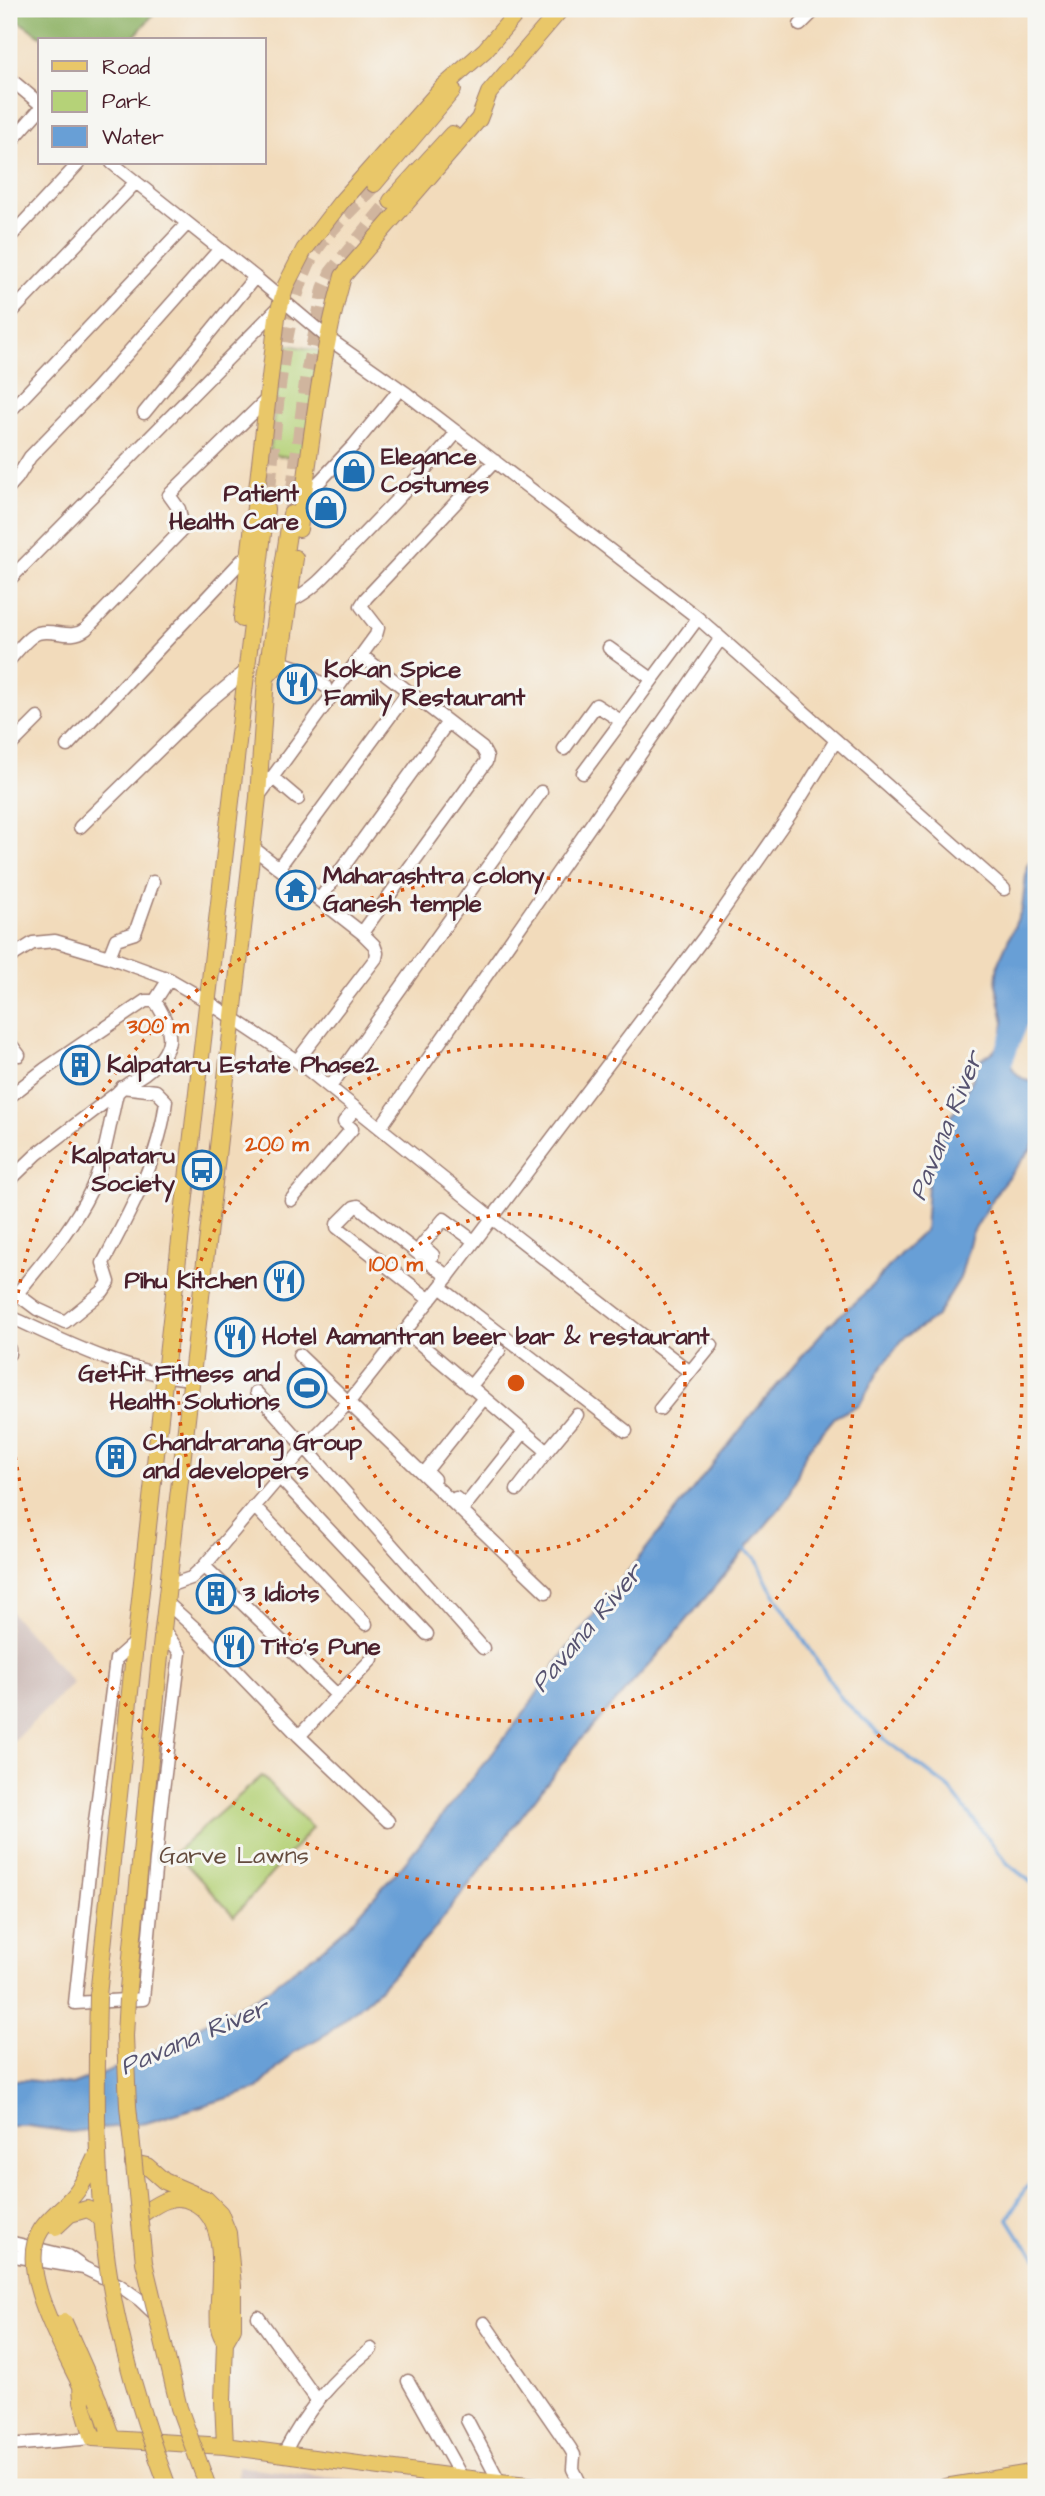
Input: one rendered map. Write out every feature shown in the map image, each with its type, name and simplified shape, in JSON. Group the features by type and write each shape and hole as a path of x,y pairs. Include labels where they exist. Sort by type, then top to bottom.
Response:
{"main road":[{"path":"374,184 520,9"},
{"path":"391,201 561,9"},
{"path":"247,670 238,661 266,400 286,285 304,250 341,202 442,88 485,50"},
{"path":"266,677 280,662 334,308 344,276 479,119 489,93"},
{"path":"168,2487 127,2360 107,2263 97,2154 98,1996 134,1643 266,509"},
{"path":"208,2487 176,2396 144,2262 128,2106 125,2036 163,1629 252,847 266,677 291,514"},
{"path":"97,2154 77,2192 50,2218 38,2235 32,2257 37,2289 81,2386 112,2439"},
{"path":"133,2163 147,2166 164,2181 206,2199 222,2217 228,2233 233,2286 233,2328 225,2342"},
{"path":"139,2216 167,2199 192,2202 208,2214 217,2237 219,2329 225,2342 225,2446"},
{"path":"103,2221 87,2209 70,2214 48,2238 42,2258 48,2289 94,2385 91,2401 93,2438 225,2446 548,2487"},
{"path":"945,2487 1036,2472"}],"street":[{"path":"800,24 816,9"},
{"path":"9,78 38,104"},
{"path":"9,144 38,108"},
{"path":"9,238 78,164"},
{"path":"113,164 255,277 281,303 457,432 698,618 1004,889"},
{"path":"9,315 136,182"},
{"path":"9,412 187,224"},
{"path":"9,487 30,457 96,389 219,250"},
{"path":"144,413 255,277"},
{"path":"9,580 281,303"},
{"path":"303,499 354,445 400,389"},
{"path":"9,660 33,635 74,635 86,629 183,529 179,509 169,495 266,400"},
{"path":"290,601 322,579 425,471 457,432"},
{"path":"257,797 379,628 361,606 366,598 495,461"},
{"path":"67,746 249,553"},
{"path":"583,774 698,618"},
{"path":"380,1128 719,641 717,634"},
{"path":"609,648 652,679"},
{"path":"361,655 482,748 487,757 362,933"},
{"path":"280,662 298,668 325,686"},
{"path":"80,827 207,703 247,670"},
{"path":"279,867 408,692"},
{"path":"564,749 596,705 621,721"},
{"path":"9,747 38,718"},
{"path":"320,899 448,722"},
{"path":"388,1821 299,1736 198,1631 167,1594 204,1566 305,1447 348,1403 430,1300 705,936 791,813 836,740"},
{"path":"272,777 298,799"},
{"path":"330,1087 541,792"},
{"path":"252,847 362,933 374,945 377,953 376,958 297,1061"},
{"path":"109,957 116,939 135,933 153,882"},
{"path":"9,958 33,943 55,941 169,979 207,1001 297,1061 492,1218 690,1372"},
{"path":"155,1002 169,979"},
{"path":"9,1097 45,1069 145,1001 155,1002"},
{"path":"9,1181 37,1154 159,1060 170,1039 170,1027 155,1002"},
{"path":"9,1042 19,1055"},
{"path":"119,1090 156,1091 166,1101 163,1120 141,1191 103,1263 109,1282 103,1292 65,1322 37,1309 13,1291 68,1229 90,1193 100,1169 119,1090"},
{"path":"291,1200 352,1129 344,1122 356,1108"},
{"path":"430,1300 337,1227 337,1224 358,1206 626,1431"},
{"path":"447,1278 423,1247 424,1241 444,1219 474,1241"},
{"path":"9,1316 57,1339 118,1363 165,1376 191,1379"},
{"path":"405,1331 547,1451"},
{"path":"660,1409 712,1345"},
{"path":"470,1387 499,1351"},
{"path":"299,1355 546,1592"},
{"path":"256,1392 483,1648"},
{"path":"484,1398 426,1471 465,1506 524,1432"},
{"path":"517,1490 577,1415"},
{"path":"279,1477 427,1634"},
{"path":"254,1506 366,1624"},
{"path":"204,1566 337,1695"},
{"path":"134,1643 116,1659 75,2003 143,1999 161,1806 180,1653 163,1629"},
{"path":"299,1736 372,1659"},
{"path":"9,2242 68,2256 84,2268 119,2285 141,2300 162,2320 171,2343 187,2417 198,2446"},
{"path":"9,2255 84,2268"},
{"path":"258,2316 317,2400"},
{"path":"484,2323 570,2448 574,2455 573,2469 582,2487"},
{"path":"283,2455 299,2423 317,2400 345,2369 371,2349"},
{"path":"408,2381 462,2478"},
{"path":"467,2420 500,2483"},
{"path":"9,2445 93,2438"}],"shaded area":[{"path":"9,1610 73,1683 9,1746"},
{"path":"238,2466 407,2487 238,2487"}],"green space":[{"path":"9,9 158,9 133,38 44,38 9,15"},
{"path":"283,344 326,352 307,460 269,454"},
{"name":"Garve Lawns","path":"262,1776 312,1828 234,1916 175,1852"}],"water":[{"path":"1036,853 1036,1030 1026,1022 1017,1028 1011,1036 1008,1056 1017,1074 1025,1080 1036,1082 1036,1138 1031,1149 1000,1187 972,1234 960,1278 936,1317 903,1339 879,1371 860,1404 835,1417 806,1452 789,1497 658,1655 581,1739 430,1935 371,1997 328,2033 293,2053 257,2089 146,2123 71,2132 9,2126 9,2080 72,2085 145,2057 259,1996 316,1954 348,1926 401,1867 525,1712 565,1651 756,1410 826,1328 867,1291 925,1230 929,1169 945,1128 972,1080 978,1062 994,1051 1002,1039 1004,1022 996,984 998,963 1022,909 1027,866"}],"waterway":[{"name":"Pavana River","path":"999,1069 1029,991 1036,985"},
{"path":"743,1548 756,1558 769,1586 842,1699 887,1741 948,1787 1008,1864 1036,1886"},
{"path":"1036,2178 1025,2189 1008,2219 1036,2257"}],"tunnel":[{"path":"266,509 280,374 293,303 303,272 322,240 374,184"},
{"path":"291,514 308,374 325,289 332,273 391,201"}],"place":[{"name":"Elegance Costumes","path":"354,471"},
{"name":"Patient Health Care","path":"326,508"},
{"name":"Kokan Spice Family Restaurant","path":"297,684"},
{"name":"Maharashtra colony Ganesh temple","path":"296,890"},
{"name":"Kalpataru Estate Phase2","path":"80,1065"},
{"name":"Kalpataru Society","path":"202,1170"},
{"name":"Pihu Kitchen","path":"284,1281"},
{"name":"Hotel Aamantran beer bar & restaurant","path":"235,1337"},
{"name":"Getfit Fitness and Health Solutions","path":"307,1388"},
{"name":"Chandrarang Group and developers","path":"116,1457"},
{"name":"3 Idiots","path":"216,1594"},
{"name":"Tito's Pune","path":"234,1647"}]}
